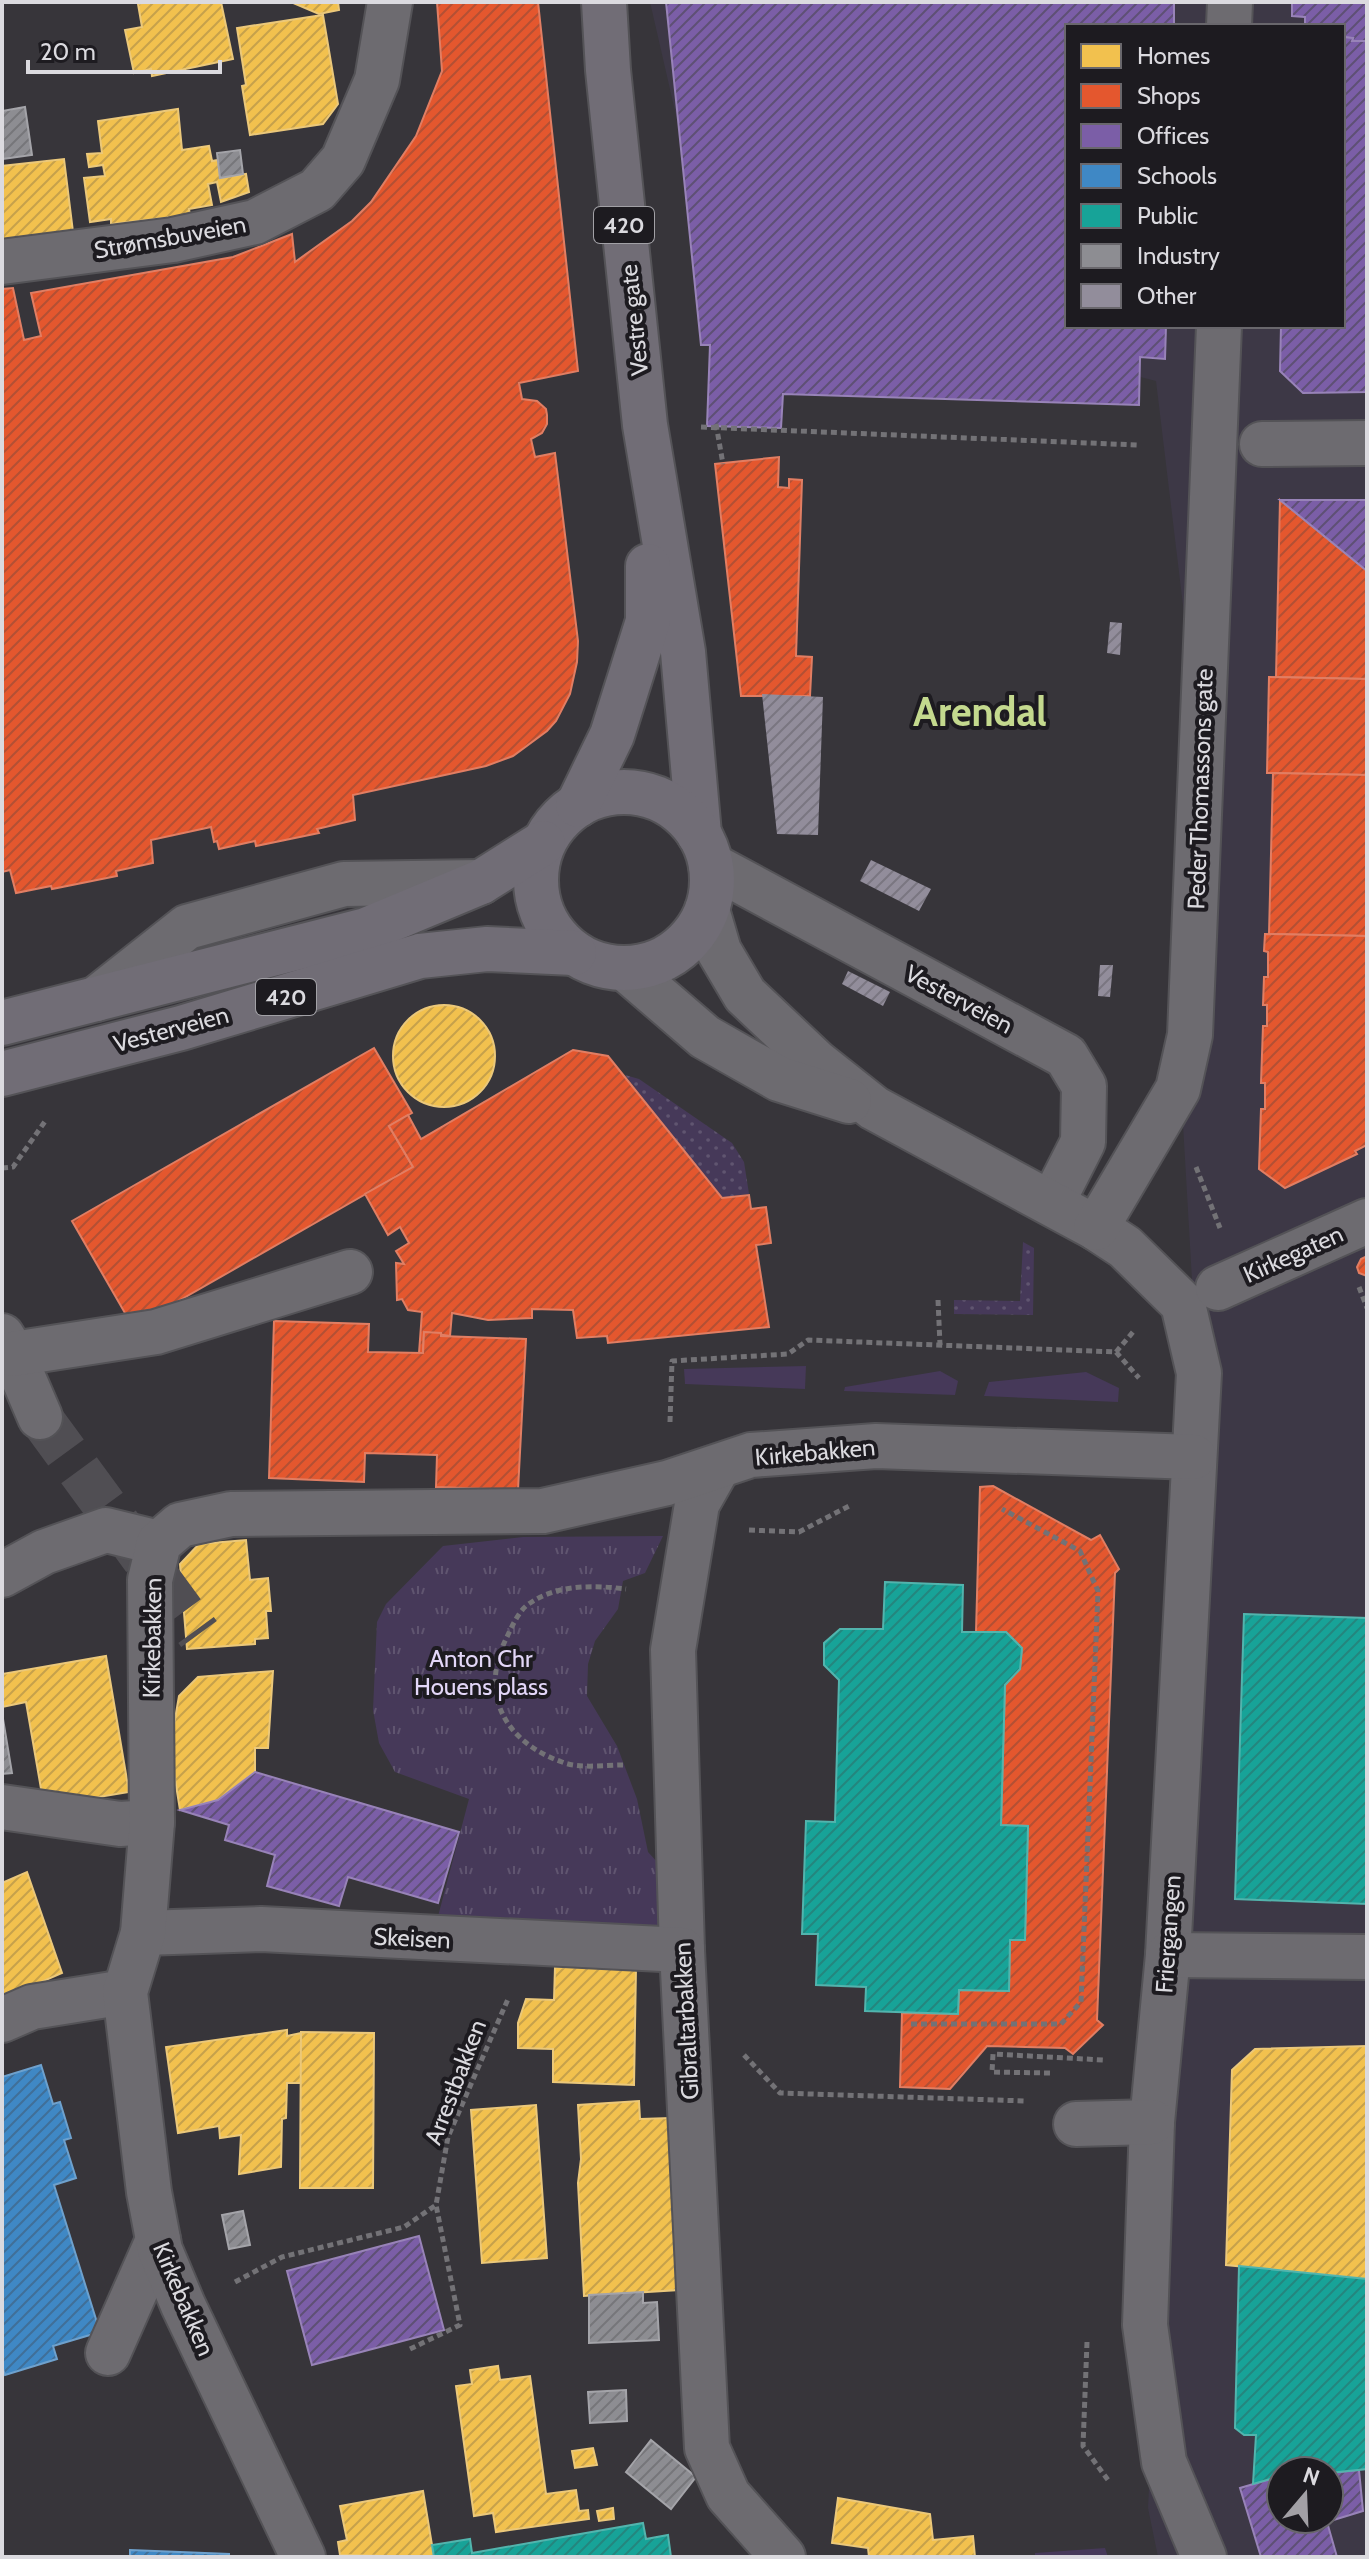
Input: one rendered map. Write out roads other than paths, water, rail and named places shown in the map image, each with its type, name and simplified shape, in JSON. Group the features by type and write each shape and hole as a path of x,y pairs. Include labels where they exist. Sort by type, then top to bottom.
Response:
{"main road":[{"name":"Vestre gate","path":"604,2 648,447 683,652 705,850"},
{"name":"Vestre gate","path":"578,805 612,735 648,621 648,447"},
{"name":"420","path":"631,792 658,799 682,814 705,850 712,888 707,910 694,934 675,952 652,963 626,969 599,965 574,953 556,937 542,915 536,892 536,866 543,843 558,822 578,805 603,794 631,792"},
{"name":"Vesterveien","path":"2,1023 366,930 481,882 543,843"},
{"name":"Vesterveien","path":"2,1074 181,1028 420,956 487,949 574,953"}],"street":[{"name":"Strømsbuveien","path":"2,262 173,240 255,222 317,190 343,160 377,80 390,2"},
{"path":"1229,24 1230,2"},
{"name":"Peder Thomassons gate","path":"1096,1228 1178,1089 1190,1035 1219,328"},
{"path":"1262,444 1367,443"},
{"name":"Vesterveien","path":"705,850 1066,1056 1084,1086 1083,1142 1052,1203"},
{"path":"707,910 719,951 745,995 816,1062 874,1108 1052,1203 1125,1247 1214,1289"},
{"path":"626,969 705,1037 779,1079 874,1108"},
{"name":"Kirkegaten","path":"1214,1289 1367,1221"},
{"path":"40,1417 8,1345 156,1332 350,1272"},
{"name":"Friergangen","path":"1204,2557 1164,2462 1145,2325 1152,2122 1168,1955 1199,1373 1214,1289"},
{"name":"Kirkebakken","path":"303,2557 183,2305 158,2240 149,2192 125,1992 143,1933 152,1822 150,1580 159,1543 180,1525 231,1514 543,1511 667,1483 751,1455 876,1446 1194,1457"},
{"name":"Gibraltarbakken","path":"718,1467 697,1504 673,1650 682,1950 707,2448 728,2495 783,2557"},
{"path":"2,1575 44,1552 106,1530 159,1543"},
{"path":"2,1807 120,1824 152,1822"},
{"name":"Skeisen","path":"143,1933 261,1929 682,1950"},
{"path":"1168,1955 1367,1957"},
{"path":"2,2020 32,2007 125,1992"},
{"path":"1076,2124 1152,2122"},
{"path":"108,2353 158,2240"}],"tunnel":[{"path":"40,1417 199,1634"}],"district":[{"name":"Arendal","path":"980,711"}],"park label":[{"name":"Anton Chr Houens plass","path":"481,1672"}]}
